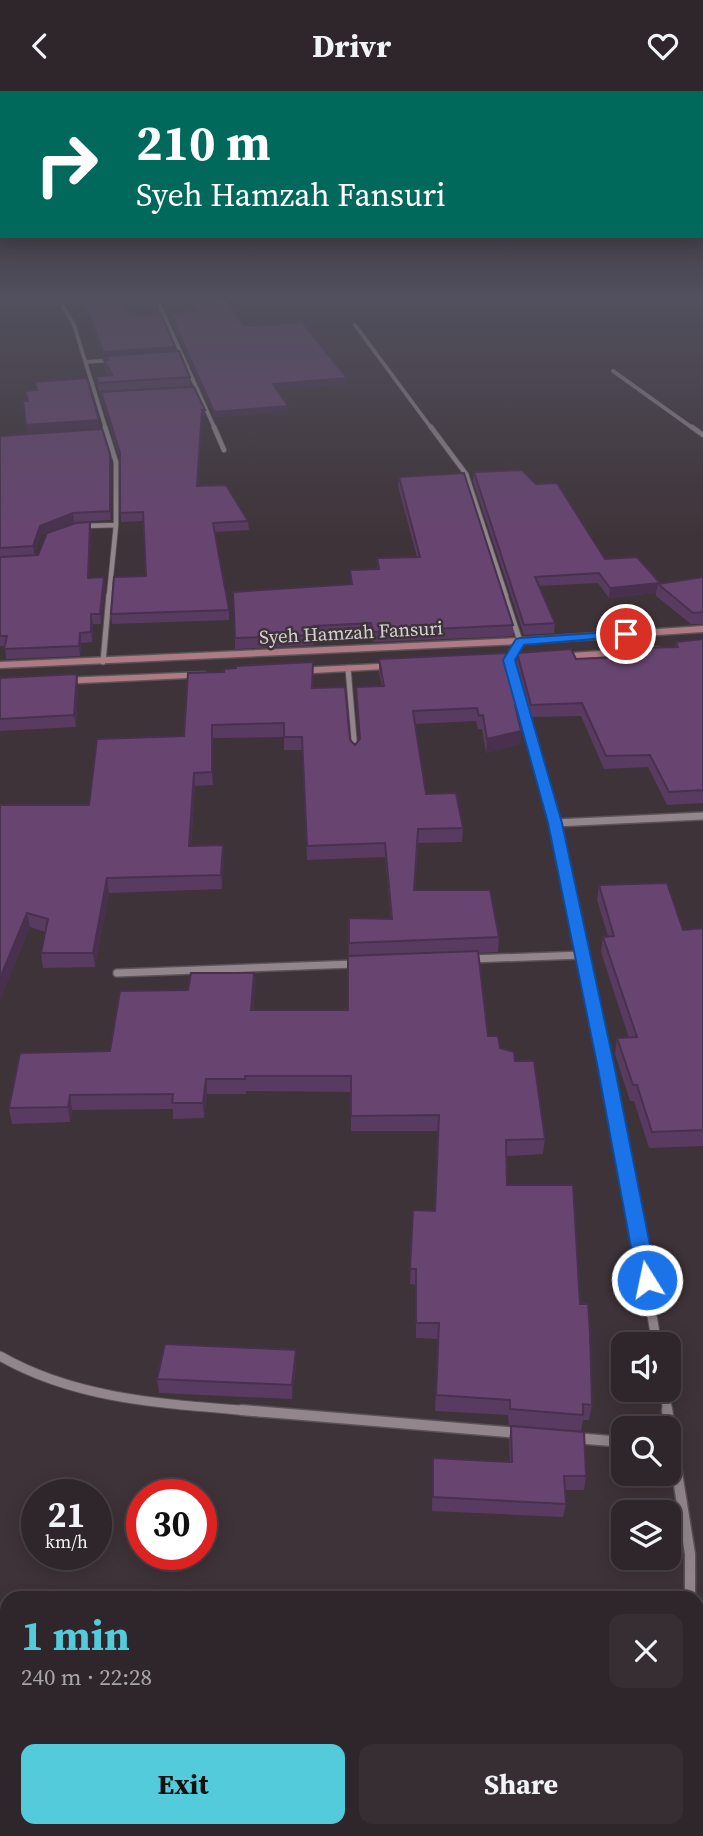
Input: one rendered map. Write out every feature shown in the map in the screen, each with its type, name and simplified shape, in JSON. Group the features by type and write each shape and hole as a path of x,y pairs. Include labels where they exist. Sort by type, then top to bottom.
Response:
{"main road":[{"name":"Syeh Hamzah Fansuri","path":"0,665 520,641 703,629"},
{"path":"551,657 662,649"},
{"path":"495,661 523,659"},
{"name":"Syeh Hamzah Fansuri","path":"283,671 413,665"},
{"path":"52,682 218,674"}],"street":[{"path":"90,376 116,462 116,525 103,662"},
{"path":"193,376 224,450"},
{"path":"393,376 466,474 520,641 509,660 555,823 644,1259 655,1332"},
{"path":"621,376 703,435"},
{"path":"186,390 199,390"},
{"path":"93,433 107,432"},
{"path":"76,527 116,525"},
{"path":"348,668 355,753"},
{"path":"555,823 703,816"},
{"path":"459,960 582,955"},
{"path":"117,973 363,964"},
{"path":"0,1356 15,1366 93,1391 137,1401 526,1434"},
{"path":"568,1437 611,1441"},
{"path":"678,1486 690,1554 690,1591"}],"building":[{"path":"96,376 190,377 98,383"},
{"path":"198,376 347,378 273,384 288,406 214,412"},
{"path":"87,378 99,420 26,425 23,401 28,401 25,391 37,390 35,382"},
{"path":"194,387 205,410 202,410 197,486 226,485 248,521 213,523 229,610 111,614 114,577 146,576 143,512 120,513 120,453 101,392"},
{"path":"102,429 110,454 110,511 73,513 40,526 33,546 0,548 0,436"},
{"path":"522,470 536,484 557,483 605,559 637,557 660,583 610,588 599,573 535,577 555,623 524,625 474,472"},
{"path":"464,473 513,625 373,632 371,623 314,626 313,635 235,638 233,592 352,584 350,570 379,569 377,558 420,557 399,477"},
{"path":"90,522 88,578 104,577 100,614 91,614 91,632 80,633 79,646 4,649 7,636 0,636 0,557 38,555 47,533 76,523"},
{"path":"703,577 703,612 693,613 658,584"},
{"path":"703,639 703,790 669,792 650,755 606,756 582,703 531,705 517,653 571,649 576,659 644,656 640,648 678,647 676,642"},
{"path":"506,653 520,705 515,705 521,731 487,739 483,715 479,716 477,708 413,711 426,794 456,793 463,828 418,829 414,890 490,890 499,937 349,943 349,918 392,919 385,843 307,846 302,737 284,737 284,723 212,725 212,772 194,773 189,846 223,845 221,875 107,878 93,953 41,953 48,919 27,913 0,978 0,805 89,805 97,739 184,736 188,673 224,672 224,669 236,666 313,662 312,688 345,687 350,740 355,745 360,739 356,687 384,686 379,659"},
{"path":"77,674 74,715 0,719 0,678"},
{"path":"667,883 683,930 703,928 703,1130 652,1132 637,1085 633,1085 617,1038 637,1037 603,937 614,936 599,885"},
{"path":"478,951 488,1036 498,1036 500,1048 514,1052 515,1061 534,1061 545,1139 506,1140 507,1185 573,1185 580,1304 588,1304 590,1334 592,1405 583,1404 583,1415 510,1409 510,1400 436,1395 439,1323 416,1323 416,1269 410,1269 413,1210 435,1211 439,1115 351,1116 351,1076 245,1076 245,1079 206,1079 203,1103 172,1103 173,1094 70,1095 68,1107 9,1108 20,1053 110,1051 120,991 188,990 191,973 254,973 251,1010 348,1010 348,956"},
{"path":"165,1344 296,1350 292,1385 157,1379"},
{"path":"511,1426 584,1432 586,1476 564,1476 566,1504 433,1497 433,1458 512,1462"}],"route":[{"path":"626,634 520,641 509,660 555,823 607,1069 647,1280"}]}
